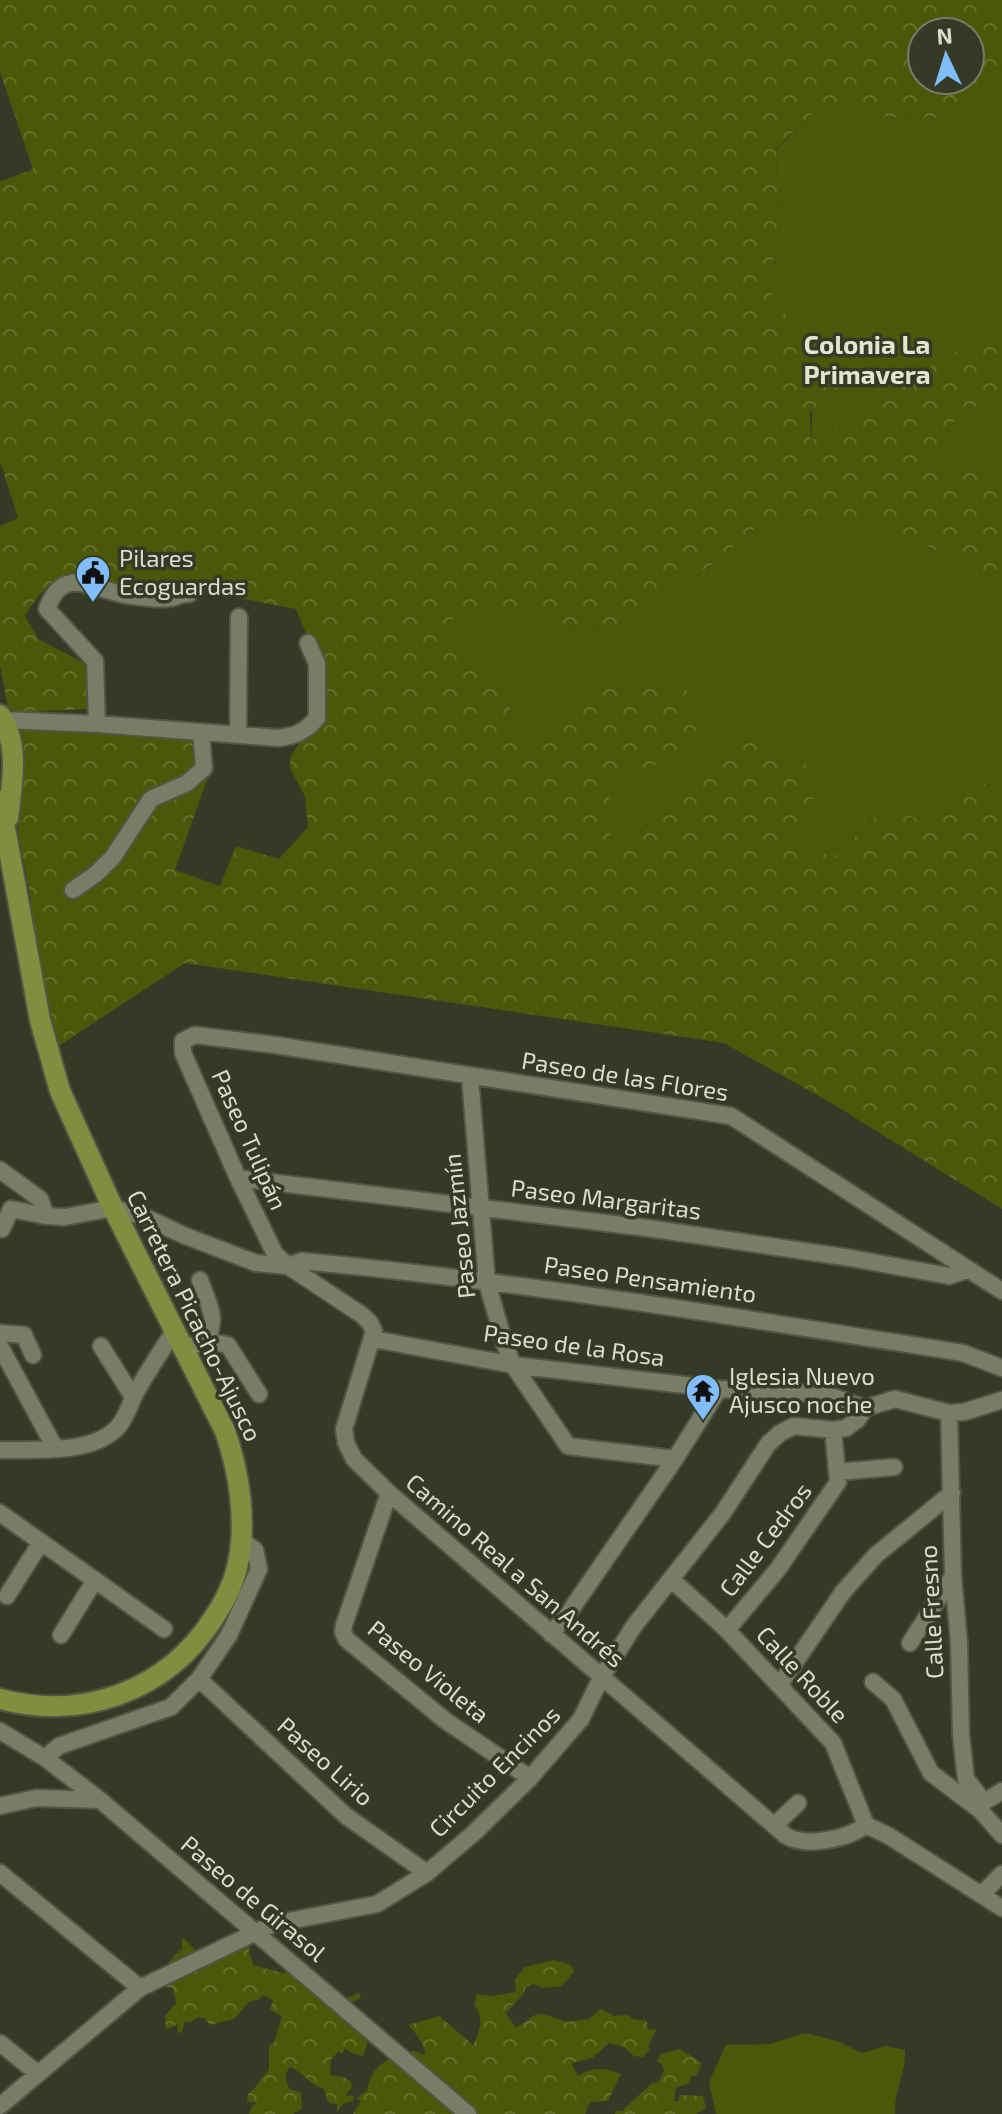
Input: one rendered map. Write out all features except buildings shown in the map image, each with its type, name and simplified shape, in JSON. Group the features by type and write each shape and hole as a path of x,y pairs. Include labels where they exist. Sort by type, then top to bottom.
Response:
{"main road":[{"path":"2,718 12,748 6,834"},
{"name":"Carretera Picacho-Ajusco","path":"0,801 50,1060 74,1126 225,1431 235,1459 239,1485 241,1540 239,1562 227,1597 200,1637 164,1672 131,1691 92,1703 49,1707 0,1699"}],"street":[{"path":"97,724 95,661 47,609 53,594 62,586 78,582 125,595 170,599 182,593 189,594"},
{"path":"238,734 239,617"},
{"path":"2,718 293,736 309,728 317,718 317,664 308,643"},
{"path":"73,890 113,857 151,799 187,783 204,768 201,732"},
{"name":"Paseo de las Flores","path":"195,1035 731,1116 1002,1291"},
{"name":"Paseo Tulipán","path":"195,1035 183,1041 183,1053 275,1254 288,1266"},
{"name":"Paseo Jazmín","path":"470,1077 487,1283 513,1365 568,1446 675,1459"},
{"path":"0,1170 40,1199 46,1216"},
{"name":"Paseo Margaritas","path":"238,1178 647,1228 949,1276 967,1270"},
{"path":"2,1229 11,1209 65,1217 113,1208 145,1217 256,1263 288,1266 362,1315 370,1323 373,1339"},
{"name":"Paseo Pensamiento","path":"288,1266 302,1261 576,1293 963,1353 1002,1368"},
{"path":"200,1280 214,1320 213,1330 206,1341"},
{"path":"0,1333 24,1335 33,1355"},
{"name":"Paseo de la Rosa","path":"373,1339 513,1365 719,1389 825,1394 865,1408 895,1399 949,1413 964,1412 1002,1400"},
{"name":"Camino Real a San Andrés","path":"373,1339 344,1429 346,1443 354,1459 601,1678 794,1841 806,1843 856,1833 866,1825"},
{"path":"1,1448 55,1448 102,1439 119,1426 133,1397 179,1340 228,1345 259,1394"},
{"path":"0,1346 55,1448"},
{"path":"101,1346 133,1397"},
{"path":"551,1634 675,1459 719,1389"},
{"path":"833,1430 846,1428 858,1419 865,1408"},
{"name":"Calle Fresno","path":"949,1413 953,1576 966,1779 982,1806"},
{"name":"Circuito Encinos","path":"0,2106 140,1988 255,1932 289,1919 377,1904 427,1873 475,1832 530,1778 581,1719 601,1678 634,1626 723,1513 768,1444 794,1426 833,1430"},
{"name":"Calle Cedros","path":"727,1630 778,1569 838,1482 833,1430"},
{"path":"838,1472 894,1467"},
{"name":"Paseo Violeta","path":"389,1493 344,1625 346,1639 446,1721 530,1778"},
{"path":"780,1684 843,1592 876,1555 952,1493"},
{"path":"0,1513 164,1629"},
{"path":"45,1758 59,1746 171,1707 199,1679 229,1635 259,1569 255,1550 241,1540"},
{"path":"7,1596 41,1542"},
{"path":"910,1643 953,1576"},
{"path":"61,1635 95,1580"},
{"name":"Calle Roble","path":"672,1580 727,1630 833,1743 866,1825"},
{"name":"Paseo Lirio","path":"199,1679 346,1816 427,1873"},
{"path":"873,1682 893,1699 931,1773 982,1806 1002,1835"},
{"name":"Paseo de Girasol","path":"0,1731 45,1758 100,1800 468,2114"},
{"path":"982,1806 1002,1791"},
{"path":"0,1806 36,1798 100,1800"},
{"path":"775,1825 798,1803"},
{"path":"866,1825 889,1836 1002,1908"},
{"path":"0,1873 140,1988"},
{"path":"981,1895 1002,1874"},
{"path":"0,2043 37,2073"}],"green space":[{"path":"0,0 1002,0 1002,65 986,79 986,16 906,16 906,96 967,96 942,118 875,117 817,109 776,149 778,226 769,291 815,357 860,373 810,412 811,441 913,376 1002,326 1002,406 964,407 945,434 935,459 974,468 1002,468 1002,595 934,549 892,529 850,526 807,516 758,527 707,568 657,602 649,612 610,628 558,626 522,611 454,616 447,649 462,648 504,680 519,750 576,695 646,679 693,693 699,720 690,750 612,783 606,819 615,856 745,736 793,756 819,772 804,836 790,874 819,853 849,857 860,822 896,810 928,823 944,802 986,783 1002,792 1002,1209 833,1104 724,1043 185,963 57,1047 30,932 31,899 18,832 22,753 14,726 193,737 199,741 208,777 175,870 220,886 236,846 279,859 308,827 305,796 290,768 290,758 302,739 315,728 307,636 296,609 186,588 148,591 85,578 72,578 49,586 25,616 38,639 90,666 88,709 16,712 8,708 0,665 0,526 18,518 0,461 0,182 33,169 0,72"},
{"path":"1002,65 1002,326 913,376 811,442 815,357 769,292 778,226 776,150 817,109 875,117 942,118 967,96 986,96 986,79"},
{"path":"1002,406 1002,468 974,468 935,459 945,434 964,407"},
{"path":"807,516 850,526 892,529 934,549 1002,595 1002,792 986,783 944,802 928,823 896,810 861,822 849,858 789,876 804,836 650,823 615,857 606,819 612,783 647,768 519,751 504,680 447,650 453,616 522,611 558,626 610,628 649,612 657,602 707,568 758,527"},
{"path":"182,1937 193,1947 197,1956 250,1937 249,1952 253,1965 283,1973 292,1971 343,2000 359,1993 361,1998 350,2003 370,2035 363,2056 345,2048 342,2054 339,2051 331,2059 330,2075 344,2077 351,2082 352,2087 345,2096 354,2095 353,2101 343,2104 337,2112 337,2104 328,2102 324,2089 290,2067 285,2074 289,2089 301,2093 302,2108 293,2114 249,2114 257,2103 247,2101 248,2094 269,2070 269,2045 274,2043 282,2016 270,2010 273,2000 262,1995 260,1999 249,2002 234,2019 210,2025 204,2018 198,2017 184,2022 183,2030 178,2034 177,2024 166,2030 165,2016 176,2003 173,1988 160,1985 170,1960 182,1950"},
{"path":"554,1960 571,1965 574,1972 562,1986 543,1988 534,1984 526,1987 506,2013 516,2028 535,2015 544,2014 566,2022 589,2019 601,2009 614,2016 628,2015 647,2021 648,2030 657,2029 643,2057 634,2056 624,2047 609,2043 592,2058 571,2063 578,2076 599,2069 621,2074 608,2101 590,2102 585,2114 353,2114 361,2101 356,2098 367,2091 377,2068 396,2056 413,2051 425,2055 420,2039 408,2025 439,2016 473,2045 480,2024 474,2004 477,1994 492,1996 516,1992 515,1979 525,1967"},
{"path":"805,2033 837,2041 862,2053 885,2046 905,2050 895,2114 716,2114 709,2082 726,2045 770,2044"},
{"path":"680,2049 702,2063 688,2084 676,2087 674,2101 679,2101 679,2095 703,2096 706,2108 696,2114 615,2114 652,2083 658,2083 664,2071 662,2064 657,2062 661,2054"}],"place":[{"name":"Pilares Ecoguardas","path":"93,604"},
{"name":"Iglesia Nuevo Ajusco noche","path":"703,1422"}],"district":[{"name":"Colonia La Primavera","path":"867,360"}]}
